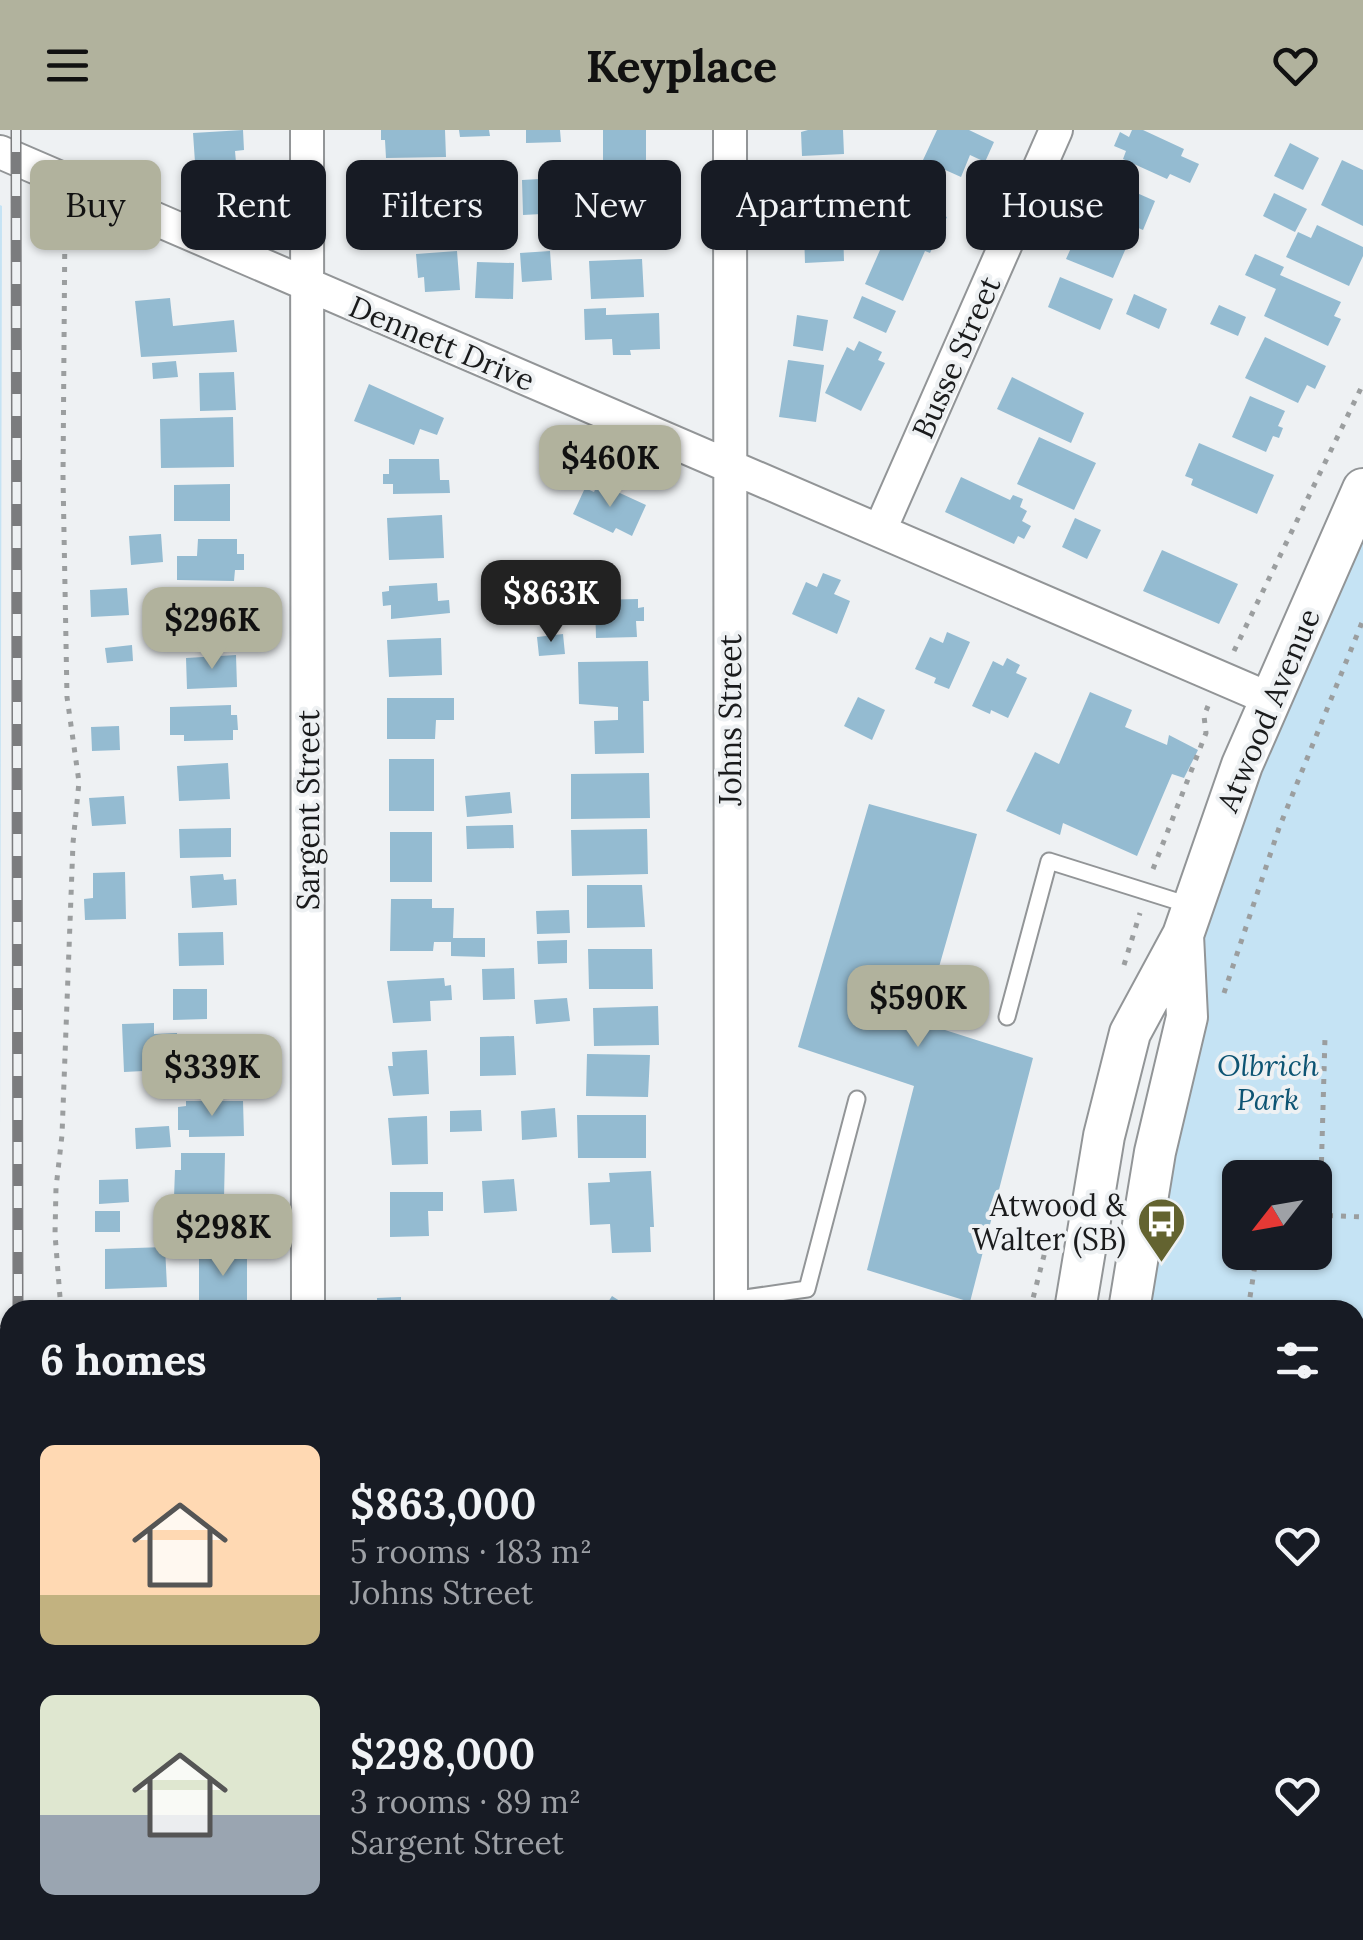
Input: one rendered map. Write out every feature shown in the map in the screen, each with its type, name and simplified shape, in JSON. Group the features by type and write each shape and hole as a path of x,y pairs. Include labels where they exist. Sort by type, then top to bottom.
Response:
{"street":[{"name":"Sargent Street","path":"308,130 308,1300"},
{"name":"Johns Street","path":"730,130 731,1300"},
{"name":"Busse Street","path":"880,530 1056,130"},
{"name":"Dennett Drive","path":"0,152 1270,699"},
{"name":"Atwood Avenue","path":"1077,1300 1104,1136 1130,1033 1187,921 1270,699 1363,489"},
{"name":"Atwood Avenue","path":"1131,1300 1155,1152 1187,1016 1187,921"}],"lane":[{"path":"1007,1017 1049,862 1187,921"},
{"path":"755,1300 807,1289 857,1099"}],"path":[{"path":"61,1300 55,1217 78,782 67,679 63,477 66,250"},
{"path":"1240,641 1363,384"},
{"path":"1223,995 1278,828 1363,620"},
{"path":"1320,1160 1325,1037"},
{"path":"1332,1216 1363,1217"},
{"path":"1250,1300 1254,1270"}],"green space":[{"path":"0,205 2,206 0,1138"},
{"name":"Olbrich Park","path":"1363,489 1363,1300 1136,1300 1183,935"}],"building":[{"path":"243,130 244,150 235,151 236,160 195,160 193,133"},
{"path":"381,130 445,130 446,157 386,158"},
{"path":"459,130 489,130 490,136 460,137"},
{"path":"526,130 560,130 561,142 526,143"},
{"path":"603,130 646,130 646,160 603,160"},
{"path":"843,130 844,154 802,156 801,132"},
{"path":"937,130 969,130 994,142 986,160 970,155 961,177 946,170 946,160 923,160"},
{"path":"1132,130 1143,130 1184,149 1181,156 1199,164 1190,183 1170,174 1167,179 1139,166 1139,160 1123,159 1126,151 1114,146 1120,132 1129,137"},
{"path":"1290,143 1319,158 1303,190 1274,176"},
{"path":"1342,160 1363,170 1363,226 1321,205"},
{"path":"538,179 538,214 523,215 522,180"},
{"path":"1274,193 1307,209 1295,232 1263,216"},
{"path":"1139,194 1155,201 1143,230 1139,228"},
{"path":"1317,225 1363,247 1363,256 1349,286 1286,257 1298,232 1311,238"},
{"path":"805,250 844,250 844,261 805,263"},
{"path":"880,250 931,250 925,251 903,301 865,284"},
{"path":"1070,250 1125,250 1113,278 1066,259"},
{"path":"457,251 460,290 425,292 424,277 418,278 416,254"},
{"path":"550,251 552,280 522,282 520,253"},
{"path":"1255,254 1284,267 1280,275 1341,302 1334,316 1341,319 1328,346 1264,316 1276,289 1245,275"},
{"path":"642,259 644,297 591,299 589,261"},
{"path":"477,262 514,263 513,299 475,298"},
{"path":"1060,277 1113,299 1100,330 1048,307"},
{"path":"1134,294 1167,309 1159,329 1126,314"},
{"path":"862,296 896,311 886,333 853,318"},
{"path":"170,298 173,326 234,320 237,352 141,357 135,301"},
{"path":"1219,305 1246,317 1238,336 1210,324"},
{"path":"606,308 606,315 659,313 660,349 613,355 612,339 585,340 584,309"},
{"path":"797,315 828,320 823,351 793,346"},
{"path":"1265,337 1326,366 1315,389 1307,385 1298,403 1245,378"},
{"path":"859,341 882,352 878,360 885,363 861,411 825,393 847,347 854,351"},
{"path":"788,360 824,365 816,422 779,417"},
{"path":"176,361 178,377 153,379 152,363"},
{"path":"234,372 236,410 200,411 199,373"},
{"path":"1012,377 1084,413 1071,443 997,409"},
{"path":"369,384 444,418 437,435 420,429 414,445 354,421"},
{"path":"1250,396 1285,411 1278,426 1283,428 1279,438 1273,436 1266,452 1232,437"},
{"path":"233,417 234,467 161,468 160,419"},
{"path":"1039,437 1096,463 1074,510 1017,484"},
{"path":"1199,443 1274,475 1257,514 1191,485 1193,479 1185,476"},
{"path":"389,459 439,459 440,480 449,480 450,493 393,494 393,484 383,484 383,474 389,474"},
{"path":"961,477 1010,500 1013,495 1023,499 1020,507 1027,511 1022,521 1031,526 1024,539 1018,536 1014,544 945,512"},
{"path":"598,483 646,505 632,536 616,528 613,533 573,514 585,488 594,492"},
{"path":"230,484 230,521 174,521 174,485"},
{"path":"442,515 444,558 389,560 387,518"},
{"path":"1075,518 1101,530 1087,559 1062,547"},
{"path":"161,534 163,562 131,565 129,536"},
{"path":"198,539 237,539 237,554 244,554 244,570 235,570 234,581 177,580 177,556 197,556"},
{"path":"1162,550 1238,584 1219,624 1143,591"},
{"path":"823,573 841,580 834,594 850,601 837,634 792,614 806,582 817,587"},
{"path":"437,583 438,601 449,600 450,613 391,619 391,605 383,606 382,592 389,591 389,586"},
{"path":"127,588 129,615 91,617 90,590"},
{"path":"233,598 233,635 171,635 171,599"},
{"path":"638,599 638,608 644,607 644,621 636,621 637,637 596,638 595,600"},
{"path":"947,632 970,642 949,689 915,669 930,637 943,643"},
{"path":"563,634 565,654 539,656 537,637"},
{"path":"441,638 442,675 389,677 387,640"},
{"path":"132,645 133,661 107,663 105,648"},
{"path":"236,655 237,687 187,689 186,658"},
{"path":"1007,658 1020,665 1016,673 1027,678 1008,718 972,706 993,661 1003,666"},
{"path":"648,661 649,701 643,701 644,753 595,754 594,721 618,720 618,707 579,704 578,662"},
{"path":"1090,692 1132,710 1125,727 1167,745 1169,735 1198,750 1184,778 1172,774 1137,856 1063,823 1060,835 1006,811 1035,752 1059,764"},
{"path":"858,697 885,710 872,740 844,726"},
{"path":"387,698 454,698 454,720 436,720 435,739 387,739"},
{"path":"231,705 231,715 237,715 238,730 233,730 233,740 184,741 184,735 170,735 170,707"},
{"path":"119,726 120,750 92,751 91,727"},
{"path":"389,759 434,759 434,811 389,811"},
{"path":"228,763 230,799 179,801 177,766"},
{"path":"649,773 650,818 571,819 571,774"},
{"path":"510,792 512,813 467,817 465,796"},
{"path":"124,796 126,824 92,826 89,798"},
{"path":"869,804 977,834 923,1023 1033,1058 971,1300 867,1270 914,1086 798,1047"},
{"path":"513,825 514,848 467,849 466,826"},
{"path":"231,828 231,857 180,858 179,829"},
{"path":"647,829 648,874 572,876 571,830"},
{"path":"390,832 432,832 432,882 390,882"},
{"path":"125,872 126,919 85,920 84,899 93,898 93,873"},
{"path":"223,874 224,880 236,879 237,905 192,908 190,876"},
{"path":"587,885 642,885 645,927 587,928"},
{"path":"391,899 432,899 432,908 454,908 453,938 485,938 485,957 451,956 451,942 434,942 433,951 390,951"},
{"path":"569,910 570,933 537,934 536,911"},
{"path":"223,932 224,965 179,966 178,933"},
{"path":"567,940 567,963 538,964 537,941"},
{"path":"588,949 652,949 653,989 589,989"},
{"path":"514,968 515,999 483,1000 482,969"},
{"path":"444,978 445,986 451,985 452,1000 430,1001 431,1021 393,1023 387,981"},
{"path":"173,989 207,989 207,1019 173,1020"},
{"path":"567,998 570,1021 536,1024 534,1000"},
{"path":"658,1006 659,1045 594,1046 593,1008"},
{"path":"154,1023 154,1034 177,1033 178,1059 162,1059 163,1070 124,1072 122,1024"},
{"path":"514,1036 516,1075 480,1076 480,1037"},
{"path":"427,1050 429,1094 393,1096 388,1066 393,1066 392,1052"},
{"path":"587,1054 650,1055 648,1097 586,1096"},
{"path":"186,1101 243,1101 244,1136 189,1137 189,1130 178,1130 178,1107 186,1106"},
{"path":"555,1108 557,1137 522,1140 521,1111"},
{"path":"481,1110 482,1131 450,1132 450,1111"},
{"path":"577,1115 646,1115 646,1158 578,1158"},
{"path":"427,1116 428,1164 392,1165 388,1118"},
{"path":"169,1126 171,1147 136,1149 135,1128"},
{"path":"181,1153 225,1153 224,1198 174,1197 175,1170 181,1170"},
{"path":"651,1171 651,1252 612,1253 610,1224 590,1225 588,1183 610,1182 609,1173"},
{"path":"128,1179 129,1202 99,1204 99,1180"},
{"path":"514,1179 517,1211 484,1213 482,1181"},
{"path":"390,1192 443,1192 443,1211 428,1211 429,1236 390,1237"},
{"path":"95,1211 120,1211 120,1232 95,1232"},
{"path":"165,1247 167,1287 105,1289 105,1249"},
{"path":"247,1248 247,1300 199,1300 199,1249"}],"railway":[{"path":"16,130 18,1300"}],"place":[{"name":"Atwood & Walter (SB)","path":"1161,1264"}]}
